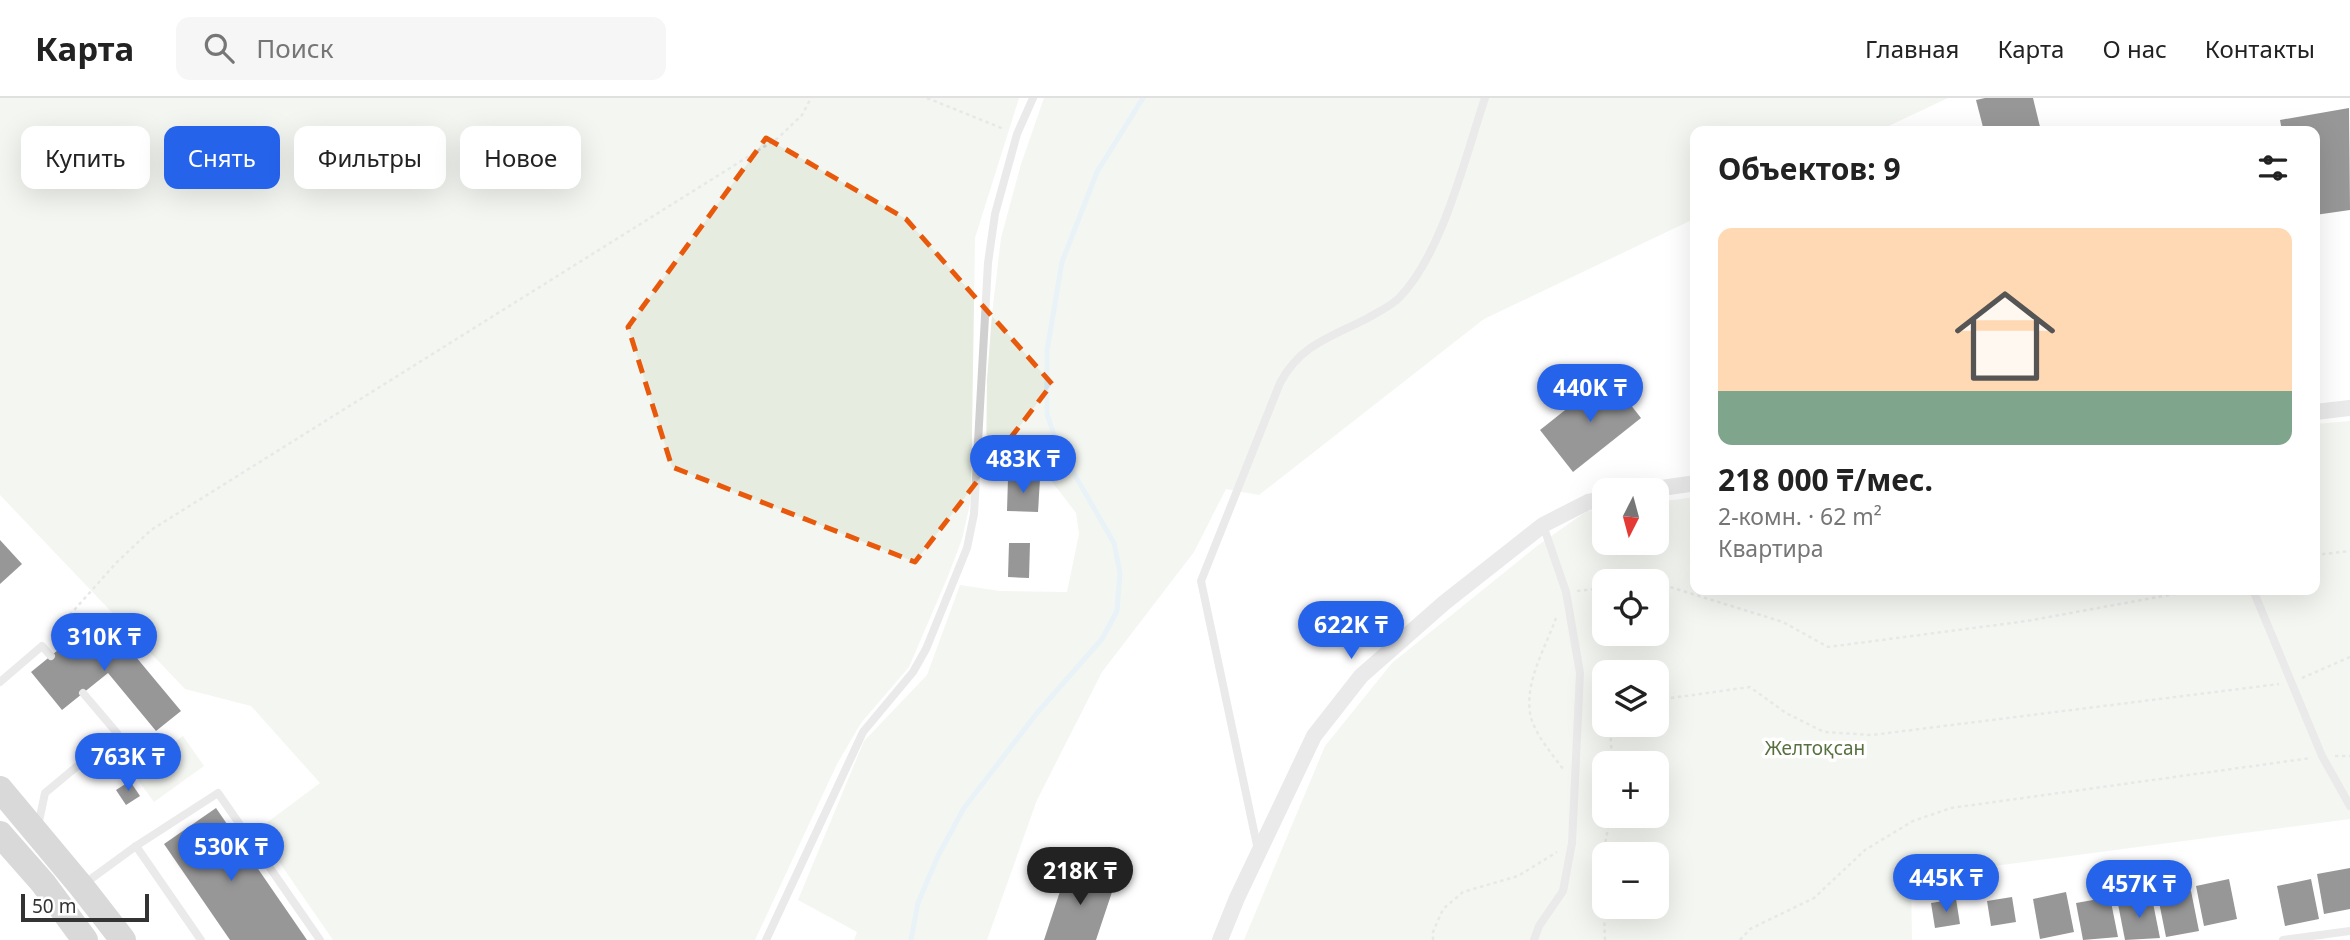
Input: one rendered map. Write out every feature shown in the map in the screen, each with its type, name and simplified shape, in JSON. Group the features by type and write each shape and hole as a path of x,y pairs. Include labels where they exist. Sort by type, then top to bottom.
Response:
{"main road":[{"path":"0,789 122,940"},
{"path":"0,834 85,940"},
{"path":"24,861 41,856 42,838"}],"street":[{"path":"2320,411 2350,408"},
{"path":"1670,487 1690,484"},
{"path":"1220,940 1314,736 1361,676 1444,603 1543,525 1592,501"}],"lane":[{"path":"766,940 863,732 907,680 926,649 967,548 974,514 988,263 995,214 1017,134 1032,98"},
{"path":"1259,853 1201,581 1289,366 1303,351 1377,313 1398,299 1420,270 1443,222 1485,98"},
{"path":"1534,940 1539,926 1563,891 1572,844 1580,673 1566,592 1543,525"},
{"path":"2255,595 2322,756 2350,806"},
{"path":"0,682 43,646 51,656"},
{"path":"42,838 46,793 117,733 83,693"},
{"path":"81,886 136,846 218,793 320,940"},
{"path":"136,846 201,940"},
{"path":"2283,940 2350,931"}],"path":[{"path":"43,646 117,562 151,530 778,138 802,115 811,98"},
{"path":"928,98 1017,134"},
{"path":"2320,554 2350,551"},
{"path":"1669,587 1690,593"},
{"path":"1575,785 1531,719 1530,689 1566,592 1592,589"},
{"path":"1696,595 1783,622 1828,647 2027,621 2169,595"},
{"path":"1669,698 1750,687 1786,713 1824,732 1872,735 2292,682 2350,657"},
{"path":"1740,940 1750,929 1814,898 1865,850 1913,821 1951,808 2322,756 2350,756"},
{"path":"1605,940 1602,862 1608,828"},
{"path":"1433,940 1433,932 1443,909 1463,892 1518,876 1572,844"}],"highlighted area":[{"path":"766,138 906,219 1052,384 915,562 672,467 628,327"}],"green space":[{"path":"0,98 1019,98 975,238 971,499 962,539 909,667 861,723 837,764 755,940 333,940 257,830 320,783 251,706 185,689 0,495"},
{"path":"1044,98 1948,98 1889,126 1690,126 1690,221 1484,319 1259,495 1226,489 1194,552 1102,672 1037,800 987,940 854,940 857,932 798,900 864,741 927,675 960,585 1000,591 1067,592 1079,534 1076,513 1043,470 986,472 987,380 992,314 1001,238 1021,164"},
{"name":"Желтоқсан","path":"2350,421 2350,819 1911,877 1912,940 1244,940 1325,746 1392,663 1537,546 1587,511 1592,510 1592,555 1670,555 1670,500 1690,498 1690,595 2320,595 2320,424"},
{"path":"183,736 204,766 154,802 132,772"}],"building":[{"path":"2033,98 2040,126 1983,126 1976,100"},
{"path":"2349,108 2350,210 2320,214 2320,126 2281,126 2280,120"},
{"path":"1608,376 1641,418 1573,472 1540,430"},
{"path":"1008,478 1040,479 1038,512 1007,511"},
{"path":"0,540 22,564 0,584"},
{"path":"1009,543 1030,543 1029,578 1008,577"},
{"path":"101,615 181,711 156,731 108,673 62,710 31,672"},
{"path":"130,781 140,796 126,805 116,790"},
{"path":"216,808 307,940 230,940 164,844"},
{"path":"1068,867 1115,883 1096,940 1044,940"},
{"path":"2350,868 2350,909 2324,914 2317,874"},
{"path":"2229,879 2237,919 2204,926 2196,886"},
{"path":"2311,879 2319,919 2285,926 2277,886"},
{"path":"2191,891 2199,931 2166,937 2158,897"},
{"path":"2066,892 2074,932 2040,939 2033,899"},
{"path":"2012,897 2016,922 1991,926 1987,901"},
{"path":"2110,897 2118,937 2083,940 2076,903"},
{"path":"2152,898 2160,938 2125,940 2118,904"},
{"path":"1956,899 1960,924 1935,928 1931,903"}],"waterway":[{"path":"911,940 918,903 938,856 964,808 1037,713 1102,639 1117,611 1120,573 1114,543 1057,444 1047,414 1047,351 1062,262 1097,172 1143,98"}]}
